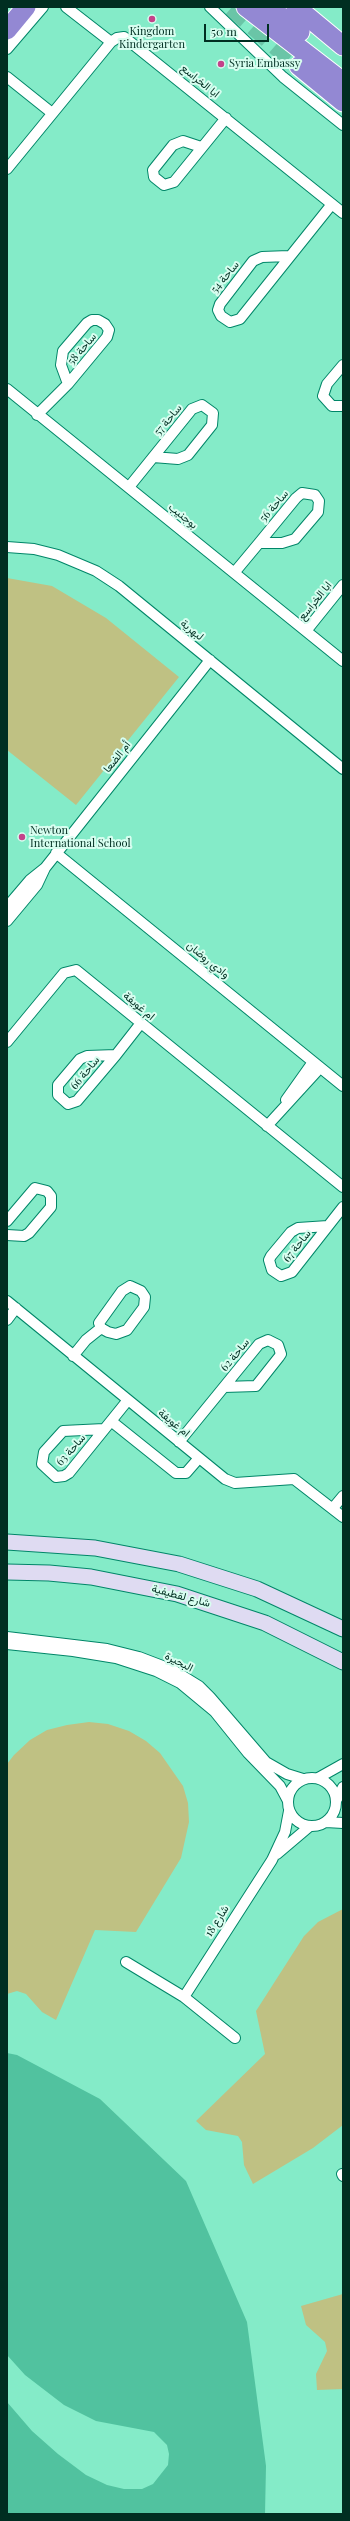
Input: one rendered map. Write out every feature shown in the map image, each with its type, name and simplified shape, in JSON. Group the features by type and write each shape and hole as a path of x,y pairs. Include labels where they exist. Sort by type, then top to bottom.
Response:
{"highway":[{"path":"7,30 26,7"},
{"path":"246,7 343,82"},
{"path":"269,7 343,67"},
{"path":"296,7 343,46"},
{"path":"299,66 343,102"}],"street":[{"path":"7,49 43,7"},
{"path":"7,169 111,42 66,7"},
{"path":"210,7 283,77 343,125"},
{"name":"ابا الخراسع","path":"111,42 120,37 129,40 343,213"},
{"path":"7,77 52,113"},
{"path":"201,147 183,141 173,145 153,170 154,177 164,185 171,184 226,118"},
{"name":"ساحة 54","path":"289,256 262,257 253,261 220,304 218,310 220,316 230,322 240,319 332,204"},
{"name":"ساحة 58","path":"37,415 68,384 107,337 108,330 105,324 98,320 92,320 87,323 63,352 61,365 68,384"},
{"path":"343,365 327,384 323,396 332,406 343,406"},
{"name":"بوجنيب","path":"7,389 37,415 129,487 343,661"},
{"name":"ساحة 57","path":"129,487 192,409 202,405 213,413 212,425 188,455 178,459 154,457"},
{"name":"ساحة 56","path":"234,573 296,498 302,493 315,495 320,501 318,512 295,539 282,543 259,543"},
{"name":"لبهرية","path":"7,547 34,549 58,555 96,571 119,586 343,769"},
{"name":"ابا الخراسع","path":"306,631 343,585"},
{"name":"أم الضعا","path":"7,921 36,885 45,868 210,660"},
{"name":"وادي روضان","path":"56,854 343,1086"},
{"name":"أم الضعا","path":"7,907 30,880 45,868"},
{"name":"ام غويفة","path":"7,1042 64,973 70,970 80,972 343,1187"},
{"name":"ساحة 66","path":"116,1055 87,1056 80,1059 58,1085 58,1095 68,1104 77,1101 116,1055 141,1023"},
{"path":"267,1126 284,1105 292,1088 317,1065"},
{"path":"7,1221 35,1188 47,1191 51,1196 51,1206 30,1233 24,1236 7,1235"},
{"name":"ساحة 67","path":"328,1226 298,1228 291,1232 271,1256 269,1260 272,1270 281,1276 292,1272 343,1207"},
{"path":"130,1286 141,1291 145,1297 144,1307 127,1330 116,1334 100,1328 99,1323 122,1291 130,1286"},
{"name":"ام غويفة","path":"7,1301 230,1482 290,1479 297,1480 343,1517"},
{"path":"7,1320 16,1308"},
{"path":"73,1356 86,1340 100,1328"},
{"name":"ساحة 62","path":"180,1442 224,1387 259,1344 263,1341 272,1340 278,1345 281,1354 279,1358 256,1386 224,1387"},
{"name":"ساحة 63","path":"104,1429 63,1431 44,1452 42,1464 53,1475 64,1476 70,1473 128,1400"},
{"path":"111,1421 176,1473 186,1473 199,1458"},
{"path":"333,1508 343,1496"},
{"path":"7,1542 95,1548 173,1563 257,1589 343,1629"},
{"name":"شارع لقطيفية","path":"7,1572 49,1572 90,1577 177,1594 265,1623 343,1662"},
{"name":"البحيرة","path":"7,1637 119,1655 156,1671 180,1683 220,1712 266,1762 287,1774 303,1779"},
{"name":"البحيرة","path":"7,1644 52,1644"},
{"name":"البحيرة","path":"220,1712 248,1753 280,1786 289,1806"},
{"path":"342,1768 318,1778 303,1779 292,1788 289,1806 296,1820 310,1826 326,1822 343,1823"},
{"path":"318,1778 331,1786 339,1805"},
{"path":"326,1822 331,1818 339,1805 343,1787"},
{"name":"شارع 18","path":"184,1997 272,1860 285,1832 289,1806"},
{"name":"شارع 18","path":"272,1860 298,1834 310,1826"},
{"path":"126,1962 184,1997 235,2038"}],"shaded area":[{"path":"7,578 52,586 106,618 179,677 76,805 7,750"},
{"path":"89,1722 108,1724 129,1731 146,1741 160,1753 183,1786 188,1803 189,1822 181,1858 136,1932 95,1930 56,2020 42,2012 26,1994 17,1991 7,1994 7,1764 30,1740 47,1730"},
{"path":"343,1909 343,2125 313,2148 253,2184 244,2165 242,2142 238,2136 206,2130 196,2121 265,2054 256,2011 304,1936 318,1922"},
{"path":"7,2053 17,2055 100,2099 186,2181 247,2322 266,2466 265,2514 7,2514 7,2402 32,2431 58,2454 86,2475 107,2485 124,2489 142,2489 153,2484 168,2465 169,2454 167,2445 154,2432 96,2421 64,2405 25,2375 7,2355"},
{"path":"343,2294 343,2389 317,2390 316,2374 327,2351 325,2342 306,2325 301,2306"}],"tunnel":[{"path":"232,7 299,66"}],"place":[{"name":"Kingdom Kindergarten","path":"152,19"},
{"name":"Syria Embassy","path":"221,64"},
{"name":"Newton International School","path":"22,837"}]}
